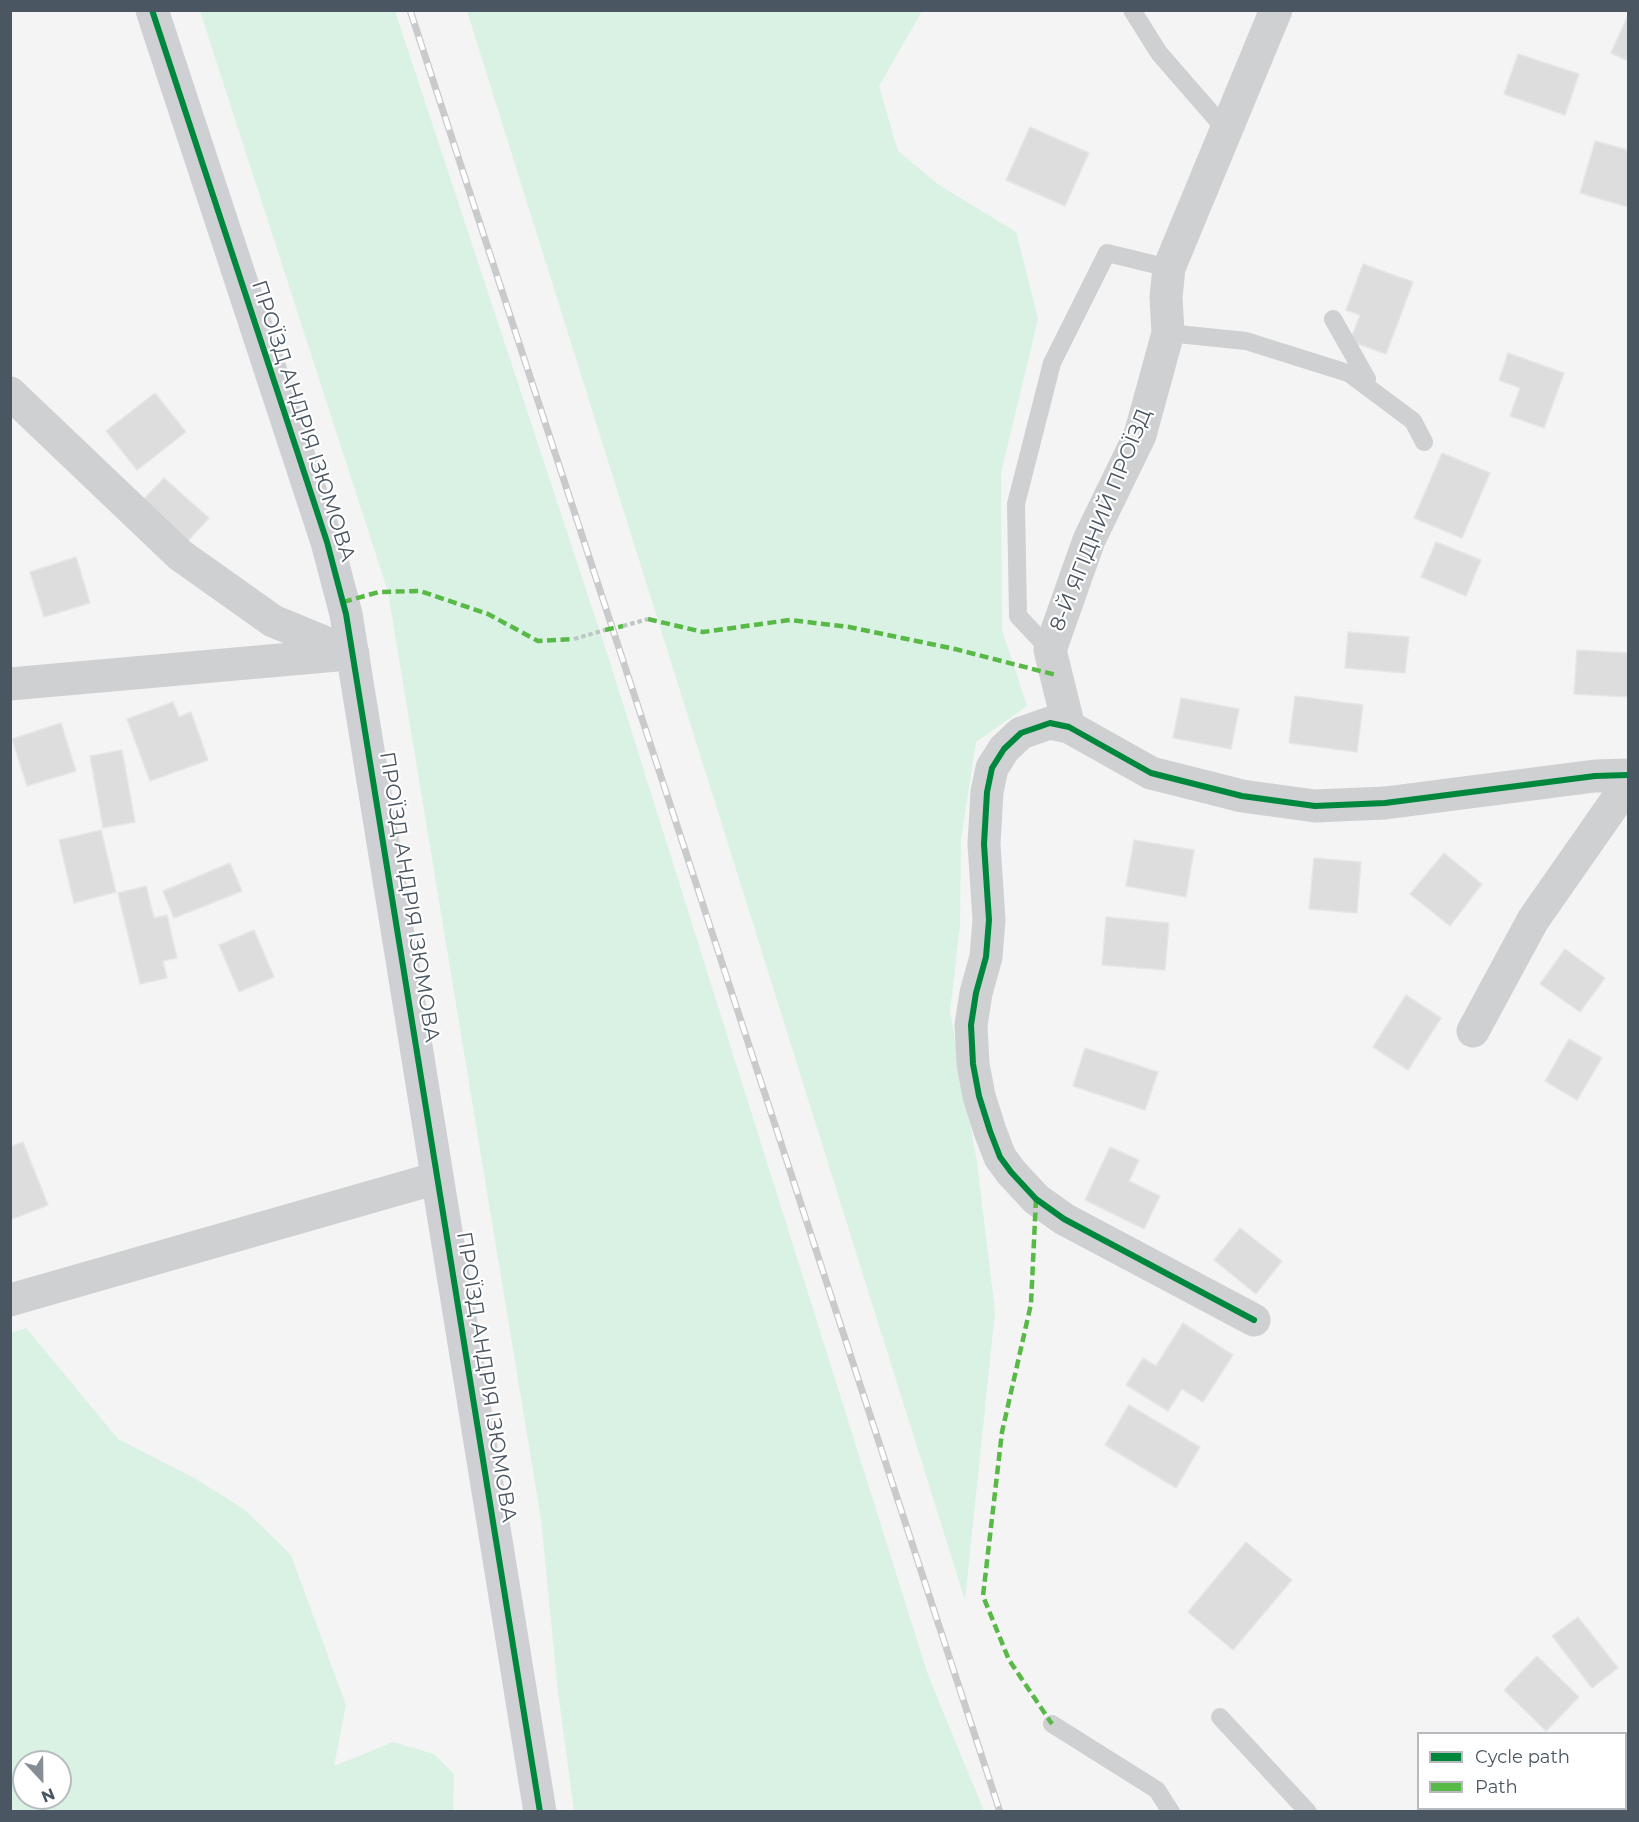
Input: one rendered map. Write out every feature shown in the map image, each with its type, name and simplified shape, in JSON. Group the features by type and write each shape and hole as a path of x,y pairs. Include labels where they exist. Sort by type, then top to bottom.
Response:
{"street":[{"name":"ПРОЇЗД АНДРІЯ ІЗЮМОВА","path":"152,10 327,542 346,614 540,1812"},
{"name":"8-Й ЯГІДНИЙ ПРОЇЗД","path":"1069,727 1050,650 1089,540 1140,435 1168,333 1166,297 1169,268 1276,10"},
{"path":"10,393 180,555 273,621 353,654"},
{"path":"10,684 353,654"},
{"path":"1254,1320 1064,1219 1036,1199 1011,1172 1000,1156 979,1096 973,1064 970,1025 986,957 988,920 984,844 987,792 992,768 1004,749 1021,733 1050,723 1069,727 1151,773 1242,796 1315,806 1385,803 1595,776 1629,775"},
{"path":"1473,1031 1533,920 1629,784"},
{"path":"10,1300 437,1178"}],"lane":[{"path":"1132,10 1159,53 1226,130"},
{"path":"1050,650 1018,616 1016,504 1052,363 1107,253 1169,268"},
{"path":"1333,320 1367,379"},
{"path":"1168,333 1246,341 1367,379"},
{"path":"1367,379 1350,374 1413,421 1424,442"},
{"path":"1220,1717 1308,1812"},
{"path":"1052,1724 1157,1790 1171,1812"}],"path":[{"path":"623,626 648,619"},
{"path":"574,639 604,630"}],"green space":[{"path":"200,11 395,11 607,653 928,1675 984,1811 574,1811 558,1692 541,1519 388,592"},
{"path":"467,11 922,11 879,86 898,151 939,185 1016,232 1038,319 1001,473 1002,630 1027,706 976,742 961,840 960,926 950,1011 977,1162 995,1312 965,1600"},
{"path":"26,1328 118,1439 196,1479 245,1510 291,1555 346,1705 334,1766 393,1742 434,1754 454,1774 453,1811 11,1811 10,1333"}],"building":[{"path":"1628,15 1628,61 1611,53"},
{"path":"1518,54 1579,74 1565,115 1504,94"},
{"path":"1030,127 1089,153 1065,206 1006,180"},
{"path":"1595,141 1628,150 1628,207 1580,193"},
{"path":"1363,264 1413,282 1386,354 1350,341 1360,315 1346,310"},
{"path":"1508,353 1564,373 1544,428 1510,416 1520,388 1499,380"},
{"path":"155,393 186,432 137,470 106,431"},
{"path":"1442,453 1490,473 1462,538 1414,518"},
{"path":"164,478 209,518 185,544 140,503"},
{"path":"1436,542 1481,560 1466,596 1421,577"},
{"path":"76,557 90,603 44,617 30,572"},
{"path":"1348,632 1409,637 1405,673 1345,668"},
{"path":"1577,650 1628,653 1628,697 1574,694"},
{"path":"1295,696 1363,705 1357,752 1289,743"},
{"path":"1181,698 1239,709 1231,749 1173,738"},
{"path":"173,702 179,717 191,712 208,760 150,781 127,719"},
{"path":"61,723 76,771 27,786 12,739"},
{"path":"122,750 135,822 103,828 90,756"},
{"path":"101,830 116,892 74,903 59,840"},
{"path":"1134,840 1194,850 1186,897 1126,886"},
{"path":"1444,853 1482,884 1450,926 1410,894"},
{"path":"1314,858 1361,862 1357,913 1309,909"},
{"path":"230,863 242,891 174,918 163,891"},
{"path":"146,886 154,918 167,915 177,958 163,961 167,978 140,984 118,893"},
{"path":"1106,917 1169,923 1165,970 1102,965"},
{"path":"254,930 274,977 239,992 219,945"},
{"path":"1565,949 1605,978 1580,1012 1540,984"},
{"path":"1406,995 1441,1018 1408,1070 1373,1047"},
{"path":"1569,1039 1602,1058 1577,1100 1545,1081"},
{"path":"1085,1048 1158,1072 1145,1110 1073,1086"},
{"path":"23,1142 48,1205 10,1220 10,1147"},
{"path":"1110,1147 1139,1160 1129,1181 1160,1196 1144,1229 1085,1200"},
{"path":"1240,1228 1282,1261 1256,1294 1214,1260"},
{"path":"1183,1323 1233,1355 1203,1402 1182,1389 1168,1411 1126,1385 1143,1358 1156,1366"},
{"path":"1129,1405 1200,1447 1176,1488 1105,1445"},
{"path":"1246,1542 1292,1580 1233,1650 1188,1612"},
{"path":"1578,1617 1618,1668 1592,1688 1552,1636"},
{"path":"1537,1656 1579,1697 1546,1731 1504,1690"}],"railway":[{"path":"410,10 1000,1812"}],"marked path":[{"path":"343,602 379,592 420,591 488,614 538,641 574,639"},
{"path":"648,619 703,632 790,620 849,627 955,649 1056,675"},
{"path":"605,630 623,626"},
{"path":"1036,1199 1031,1304 1002,1432 983,1596 1009,1660 1052,1724"}],"cycle path":[{"path":"152,10 327,542 346,614 540,1812"},
{"path":"1254,1320 1064,1219 1036,1199 1000,1157 979,1096 973,1064 971,1025 976,993 986,957 989,920 984,844 987,792 992,768 1004,749 1021,733 1050,723 1069,727 1151,773 1242,796 1315,806 1385,803 1595,776 1628,775"}]}
